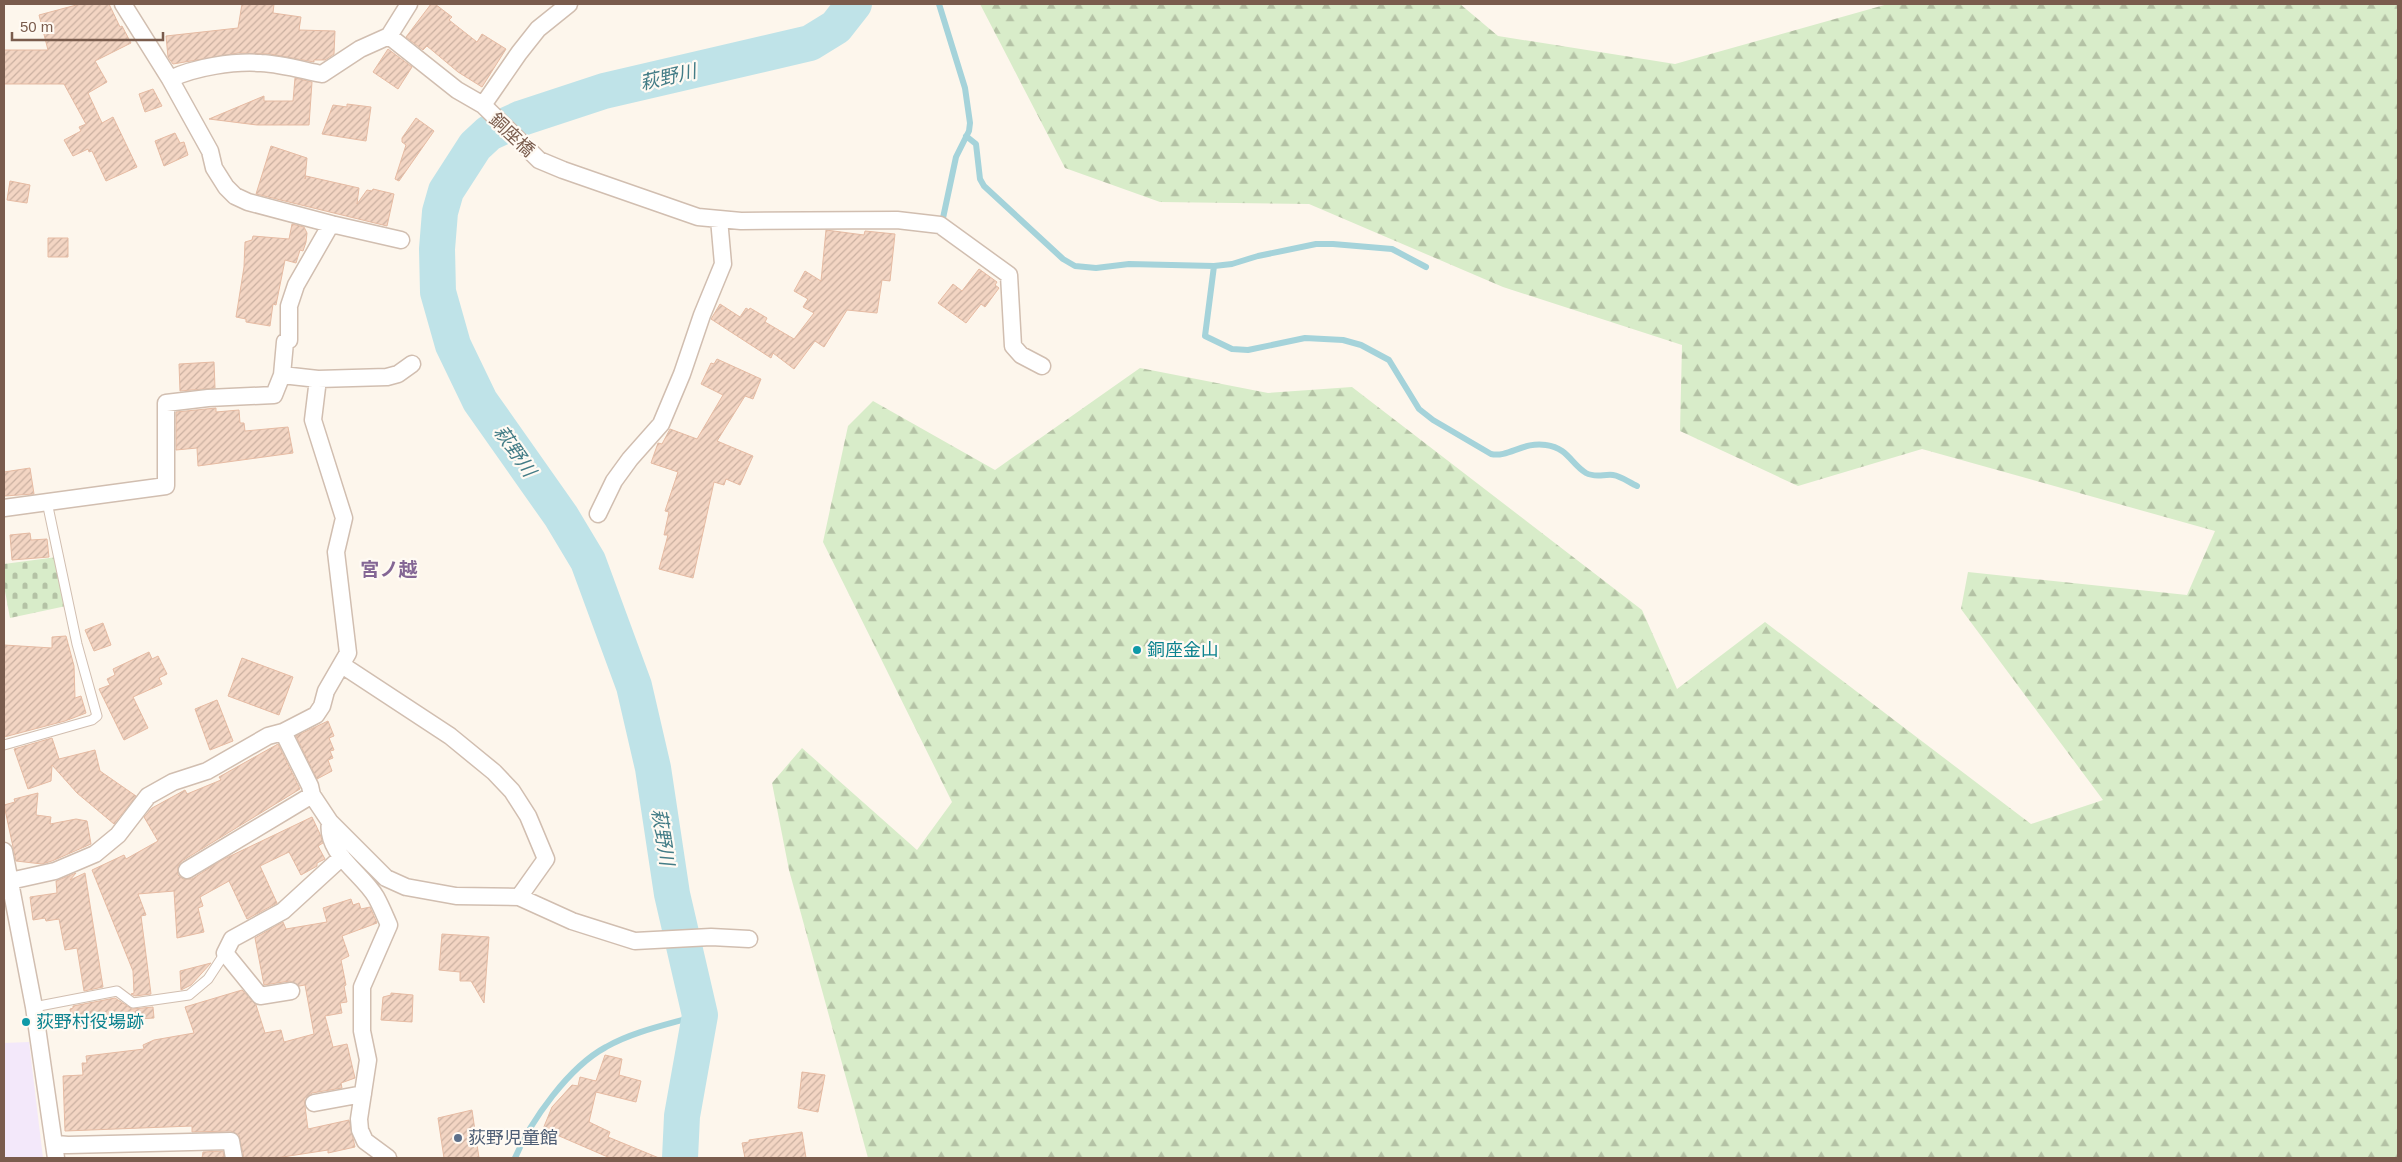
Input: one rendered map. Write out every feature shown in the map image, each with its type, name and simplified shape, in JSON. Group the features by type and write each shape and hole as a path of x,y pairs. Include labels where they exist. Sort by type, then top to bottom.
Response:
{"street":[{"path":"123,4 170,79 210,151 214,168 226,188 234,196 248,202 331,224 401,240"},
{"path":"170,79 205,68 259,62 322,74 360,49 389,36 409,4"},
{"path":"484,108 519,53 538,29 569,4"},
{"name":"銅座橋","path":"389,36 457,90 484,108 539,160 698,217 719,219"},
{"path":"598,514 614,481 630,458 661,424 682,374 702,315 723,264 719,219 741,221 897,220 940,225 1009,275 1013,346 1021,356 1042,366"},
{"path":"4,508 166,486 166,404 208,398 274,395 282,375 285,342 289,340 289,306 296,285 331,224"},
{"path":"282,375 318,379 387,377 398,374 412,364"},
{"path":"10,881 56,871 95,854 118,835 148,796 173,782 207,771 268,736 283,732 316,715 322,706 326,691 348,653 336,552 344,518 313,420 318,379"},
{"path":"342,665 450,736 494,772 512,791 528,816 546,860 519,897"},
{"path":"283,732 310,786 312,796 330,822 386,878 406,887 456,896 519,897 572,921 635,940 711,937 732,940 749,939"},
{"path":"188,870 312,796"},
{"path":"330,822 329,832 336,849 376,896 390,926 362,987 362,1031 368,1060 360,1130 365,1141 388,1158"},
{"path":"4,851 34,1007 56,1151 68,1145 230,1133 234,1158"},
{"path":"291,991 260,996 224,953 232,939 283,911 342,857"},
{"path":"314,1103 363,1094"}],"lane":[{"path":"4,745 92,720 96,716 77,644 47,502"},
{"path":"34,1007 117,991 133,1003 189,995 208,979 224,953"}],"shaded area":[{"path":"29,1042 43,1158 4,1158 4,1043"}],"green space":[{"path":"980,4 1460,4 1498,36 1675,64 1888,4 2398,4 2398,1158 868,1158 789,870 772,783 802,748 917,850 952,802 823,542 848,426 873,401 995,470 1140,368 1268,393 1352,387 1642,610 1677,689 1765,622 2031,824 2103,800 1961,609 1968,572 2187,595 2215,531 1922,449 1798,486 1680,431 1682,345 1503,287 1309,204 1160,202 1065,168"},
{"path":"57,557 66,606 10,618 4,586 4,564"}],"building":[{"path":"80,4 109,4 120,27 122,26 131,43 95,61 107,82 88,93 102,123 113,117 137,167 106,181 92,151 89,152 88,149 73,156 64,140 81,131 79,127 86,124 64,84 4,84 4,50 48,50 39,15"},
{"path":"242,4 274,4 273,13 301,17 299,30 335,31 334,54 325,60 314,60 314,62 270,54 238,53 173,64 168,57 166,36 238,28"},
{"path":"431,4 435,4 452,17 449,20 477,42 482,34 506,49 482,87 458,72 427,46 423,50 406,37"},
{"path":"388,49 412,67 398,89 373,72"},
{"path":"295,78 312,82 309,125 257,125 209,119 264,96 264,101 293,101"},
{"path":"153,89 162,106 145,112 139,94"},
{"path":"347,104 371,107 366,141 322,134 333,105 347,107"},
{"path":"416,118 434,131 399,181 395,179 406,145 402,142 402,138"},
{"path":"175,133 180,143 184,142 188,155 164,166 155,141"},
{"path":"271,146 307,158 305,179 306,176 359,188 357,204 367,190 372,191 373,189 394,194 387,226 256,194"},
{"path":"10,181 30,185 27,203 7,200"},
{"path":"292,224 304,227 307,233 306,242 303,251 300,250 296,263 285,260 276,305 273,304 270,326 246,322 246,319 236,317 244,267 245,242 252,240 253,236 289,239"},
{"path":"826,230 864,235 865,231 895,234 890,281 882,280 877,313 847,310 824,347 815,341 794,369 773,353 771,358 711,319 720,304 740,317 746,308 749,310 750,308 767,318 765,322 794,339 814,313 803,307 808,299 794,291 805,271 821,281"},
{"path":"48,238 68,238 68,257 48,257"},
{"path":"979,269 997,282 995,285 999,288 985,307 981,304 966,323 938,303 953,284 962,291"},
{"path":"717,359 761,379 753,399 745,396 717,441 753,456 740,485 726,479 724,485 714,482 693,578 659,569 668,535 664,535 669,512 665,511 678,472 651,463 658,443 662,444 670,429 697,439 723,395 701,384 711,363 714,364"},
{"path":"214,362 215,388 180,391 179,364"},
{"path":"216,408 216,412 239,410 240,423 244,423 245,431 288,427 293,453 198,466 197,448 176,450 176,412"},
{"path":"30,468 34,494 4,496 4,472"},
{"path":"30,533 31,540 47,539 49,557 12,560 10,535"},
{"path":"103,623 111,645 94,651 85,630"},
{"path":"66,636 74,666 75,698 81,696 86,713 65,721 4,737 4,645 52,648 52,637"},
{"path":"149,652 152,659 158,656 167,674 159,678 162,684 133,697 148,728 124,740 99,689 110,685 107,679 115,675 113,669"},
{"path":"242,658 293,677 279,715 228,696"},
{"path":"217,700 233,741 210,750 195,709"},
{"path":"328,721 334,736 329,738 334,750 330,751 333,758 328,760 332,771 317,779 296,736"},
{"path":"52,738 59,759 95,750 100,771 136,796 114,824 77,793 52,765 51,781 28,789 14,749"},
{"path":"278,744 300,789 182,861 178,866 178,875 183,879 192,879 222,860 312,817 323,843 318,846 325,859 301,875 289,852 260,866 277,903 247,919 229,881 200,897 203,906 198,908 204,932 177,938 174,891 138,894 146,915 141,916 151,994 135,996 131,994 134,993 133,971 92,870 124,855 126,859 158,841 144,817 152,808 185,790 187,794 221,780 219,777"},
{"path":"38,793 36,815 51,817 50,824 76,819 87,821 91,844 42,864 16,861 4,805 15,802 14,799"},
{"path":"76,873 70,880 85,873 103,987 84,991 77,948 65,950 59,919 46,921 45,918 33,920 30,897 57,893 56,881"},
{"path":"351,899 353,905 359,903 361,909 370,907 377,923 342,936 349,956 341,960 347,1002 340,1003 342,1013 325,1016 333,1047 347,1044 355,1078 341,1083 342,1088 312,1093 304,1099 308,1129 349,1120 355,1147 328,1153 328,1150 276,1158 244,1158 239,1135 231,1131 192,1132 192,1126 65,1131 63,1076 83,1075 82,1063 87,1063 86,1056 144,1049 143,1045 154,1040 194,1033 185,1007 242,990 256,1005 265,1033 281,1030 284,1042 314,1034 305,985 299,986 290,981 264,985 255,938 283,922 286,929 327,922 323,908"},
{"path":"442,934 489,937 484,1003 471,981 460,981 460,972 439,970"},
{"path":"211,963 191,985 181,990 180,971"},
{"path":"391,993 413,995 412,1022 381,1020 383,997 391,995"},
{"path":"115,998 132,1009 153,1007 154,1018 80,1027 80,1024 72,1026 70,1009 73,1006"},
{"path":"605,1055 622,1059 619,1075 641,1081 636,1102 596,1092 589,1122 610,1132 608,1137 659,1158 610,1158 543,1129 552,1107 572,1085 578,1086 580,1077 596,1081"},
{"path":"802,1072 825,1075 818,1112 798,1108"},
{"name":"荻野児童館","path":"472,1110 479,1158 444,1158 438,1118"},
{"path":"802,1132 806,1158 745,1158 742,1143 749,1142 749,1140"},
{"path":"223,1151 224,1158 202,1158 203,1152"}],"waterway":[{"name":"萩野川","path":"680,1158 682,1116 700,1015 672,894 653,768 634,686 588,561 561,516 480,401 453,345 438,292 437,249 440,212 446,191 475,146 489,133 522,118 604,91 810,43 836,27 854,4"},
{"path":"939,4 965,88 970,123 969,131 956,157 943,218"},
{"path":"966,136 976,144 980,179 984,186 1063,259 1075,266 1096,268 1129,264 1214,266 1232,264 1258,256 1316,244 1333,244 1392,249 1426,267"},
{"path":"1214,266 1205,336 1232,349 1248,350 1305,338 1343,340 1361,345 1389,360 1419,409 1433,420 1491,454 1504,454 1531,445 1546,445 1559,449 1586,473 1600,476 1616,476 1637,486"},
{"path":"515,1158 541,1111 565,1081 592,1056 617,1041 652,1028 700,1015"}],"place":[{"name":"銅座金山","path":"1137,650"},
{"name":"荻野村役場跡","path":"26,1022"},
{"name":"荻野児童館","path":"458,1138"}],"district":[{"name":"宮ノ越","path":"389,569"}]}
